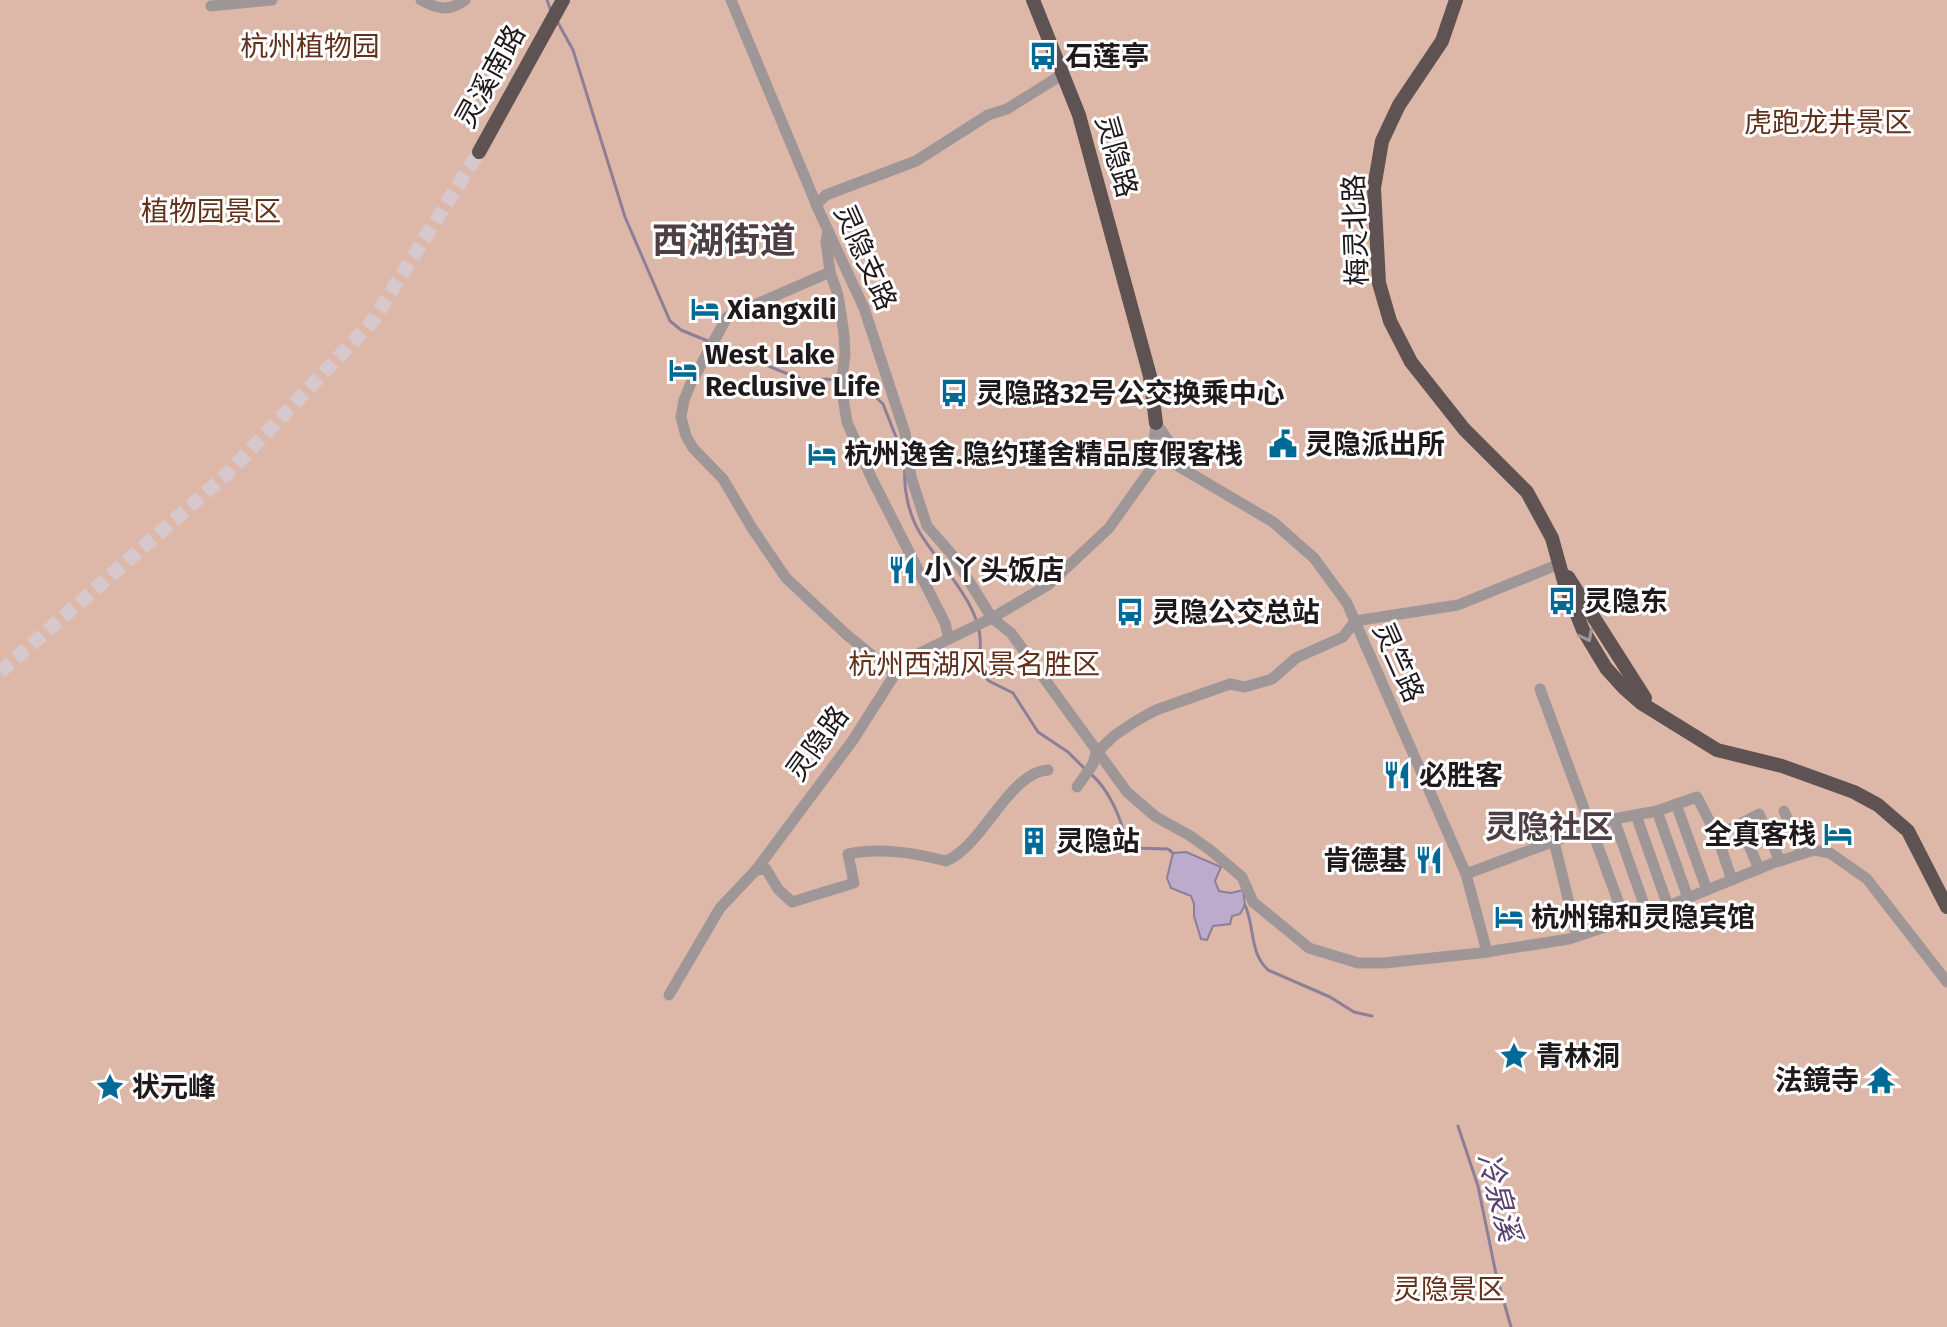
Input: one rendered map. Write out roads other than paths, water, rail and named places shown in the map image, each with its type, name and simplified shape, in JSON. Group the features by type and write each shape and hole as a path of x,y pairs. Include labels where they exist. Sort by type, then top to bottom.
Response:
{"main road":[{"name":"灵隐路","path":"1033,0 1079,115 1150,376 1156,423"},
{"name":"梅灵北路","path":"1456,0 1442,41 1399,105 1382,141 1374,188 1379,283 1390,321 1411,362 1464,429 1527,492 1552,538 1573,606 1593,649 1624,688 1657,714 1717,750 1794,772 1873,809 1905,837 1922,858 1947,907"},
{"name":"灵溪南路","path":"479,152 562,1"}],"street":[{"path":"211,6 272,0"},
{"path":"421,0 438,9 457,6 465,0"},
{"name":"灵隐支路","path":"731,0 875,337 905,433 911,477 927,526 954,557 989,620 1011,633 1127,792 1156,817 1189,835 1242,877 1253,902 1309,948 1358,963 1395,962 1487,952 1577,936 1668,906 1802,852"},
{"path":"816,205 826,195 916,161 988,115 1007,109 1063,74"},
{"path":"829,230 826,242 830,272 838,295 844,334 842,380 847,422 854,442 945,623 949,639"},
{"path":"830,272 727,317 684,400 681,417 693,448 723,479 786,578 847,635 895,674"},
{"path":"1156,423 1170,443 1173,463 1151,469 1156,423"},
{"name":"灵竺路","path":"1173,463 1273,522 1314,558 1347,603 1466,874 1487,952"},
{"name":"灵隐路","path":"669,995 720,908 756,870 853,740 895,674 918,654 989,620 1048,585 1109,528 1151,469"},
{"path":"1077,787 1096,753 1115,735 1156,710 1230,684 1245,687 1272,679 1296,658 1343,637 1355,621 1458,605 1559,564"},
{"path":"1540,689 1625,920"},
{"path":"756,870 766,869 778,889 792,902 854,883 848,854 868,850 888,851 946,861 967,849 1012,792 1034,775 1048,770"},
{"path":"1466,874 1592,826 1657,811 1697,797 1717,836 1732,880"},
{"path":"1676,804 1707,890"},
{"path":"1657,811 1688,898"},
{"path":"1784,811 1802,852 1814,850 1830,853 1867,879 1947,982"},
{"path":"1717,836 1759,814 1780,861"},
{"path":"1636,815 1668,906"},
{"path":"1614,819 1647,913"},
{"path":"1740,824 1759,869"},
{"path":"1554,841 1577,936"}],"waterway":[{"path":"547,0 551,11"},
{"path":"557,21 573,50 625,217 670,321 681,330 805,381 827,379 862,384 883,404 902,452"},
{"path":"905,467 906,493 916,526 968,602 975,618 980,633 980,648 973,666 989,681 1013,693 1038,732 1068,752 1086,770"},
{"path":"1092,775 1114,805 1125,841 1134,848 1168,849 1173,853"},
{"path":"1245,905 1255,947 1268,970 1330,997 1354,1012 1372,1016"},
{"name":"冷泉溪","path":"1458,1126 1478,1186 1496,1274 1511,1327"}],"tunnel":[{"path":"0,672 228,473 372,322 479,152"}],"place":[{"name":"石莲亭","path":"1043,56"},
{"name":"Xiangxili","path":"705,309"},
{"name":"West Lake Reclusive Life","path":"683,370"},
{"name":"灵隐路32号公交换乘中心","path":"954,393"},
{"name":"灵隐派出所","path":"1283,444"},
{"name":"杭州逸舍.隐约瑾舍精品度假客栈","path":"822,454"},
{"name":"小丫头饭店","path":"902,570"},
{"name":"灵隐东","path":"1562,601"},
{"name":"灵隐公交总站","path":"1130,612"},
{"name":"必胜客","path":"1397,775"},
{"name":"全真客栈","path":"1838,834"},
{"name":"灵隐站","path":"1034,841"},
{"name":"肯德基","path":"1429,860"},
{"name":"杭州锦和灵隐宾馆","path":"1509,917"},
{"name":"青林洞","path":"1514,1056"},
{"name":"法鏡寺","path":"1881,1080"},
{"name":"状元峰","path":"110,1087"}],"district":[{"name":"西湖街道","path":"724,240"},
{"name":"灵隐社区","path":"1549,827"}],"park label":[{"name":"杭州植物园","path":"310,46"},
{"name":"虎跑龙井景区","path":"1828,122"},
{"name":"植物园景区","path":"211,211"},
{"name":"杭州西湖风景名胜区","path":"974,664"},
{"name":"灵隐景区","path":"1449,1289"}]}
